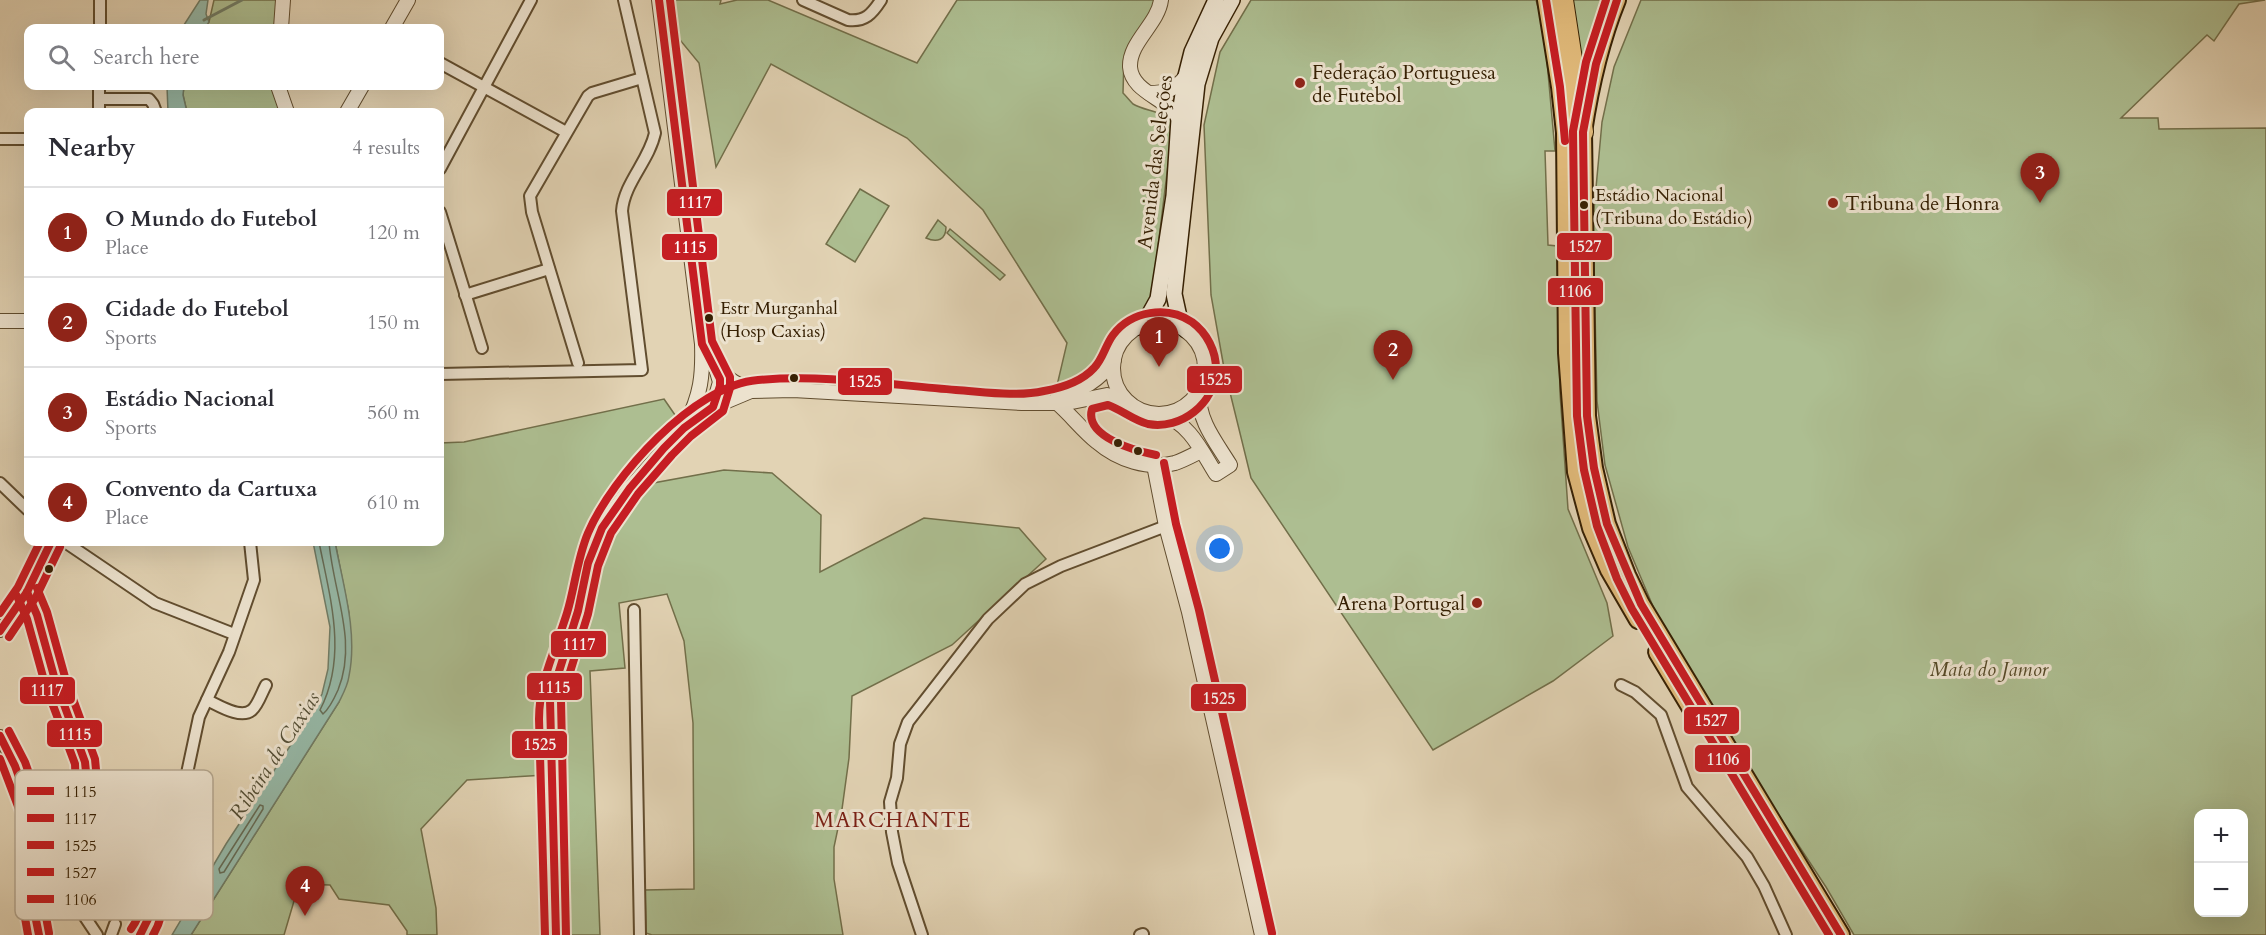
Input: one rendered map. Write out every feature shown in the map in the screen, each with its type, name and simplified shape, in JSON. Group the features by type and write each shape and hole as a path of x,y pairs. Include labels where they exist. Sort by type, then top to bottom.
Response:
{"highway":[{"path":"1563,0 1582,132"}],"main road":[{"name":"Avenida das Seleções","path":"1138,327 1148,317 1158,299 1174,196 1179,119 1186,76 1192,52 1216,0"},
{"name":"Avenida das Seleções","path":"1186,330 1179,318 1174,294 1197,84 1211,38 1232,0"},
{"path":"1546,0 1565,133 1568,365 1576,472 1592,528 1609,570 1632,611 1827,935"},
{"path":"1617,0 1604,35 1582,132 1587,416 1594,468 1607,524 1641,604 1841,935"}],"street":[{"path":"100,0 100,24"},
{"path":"281,24 283,0"},
{"path":"394,24 408,0"},
{"path":"444,162 531,0"},
{"path":"444,374 642,370 622,211 624,199 655,133 624,0"},
{"path":"659,0 702,344 704,397 713,407"},
{"path":"806,1 854,21 868,17 881,0"},
{"path":"1161,0 1157,13 1134,51 1131,61 1133,77 1149,93 1170,106 1179,119"},
{"path":"444,65 566,132"},
{"path":"1149,93 1171,90 1179,85 1186,76"},
{"path":"578,363 532,212 530,196 583,102 592,93 642,78"},
{"path":"99,90 99,108"},
{"path":"279,90 286,108"},
{"path":"349,108 360,90"},
{"path":"99,99 148,99 154,108"},
{"path":"0,140 24,139"},
{"path":"444,225 482,348"},
{"path":"465,294 549,269"},
{"path":"0,321 24,321"},
{"path":"556,935 550,700 578,611 588,563 602,528 630,488 684,428 713,407 752,391 793,390 1050,403 1107,395 1124,399 1144,412 1162,414 1175,419 1183,425 1216,474 1230,465 1203,422 1198,404 1205,376 1205,359 1198,343 1186,330 1162,322 1138,327 1124,338 1114,360 1116,384 1124,399"},
{"path":"702,344 709,360 716,368 728,378 752,391"},
{"path":"1050,403 1100,378 1114,360"},
{"path":"713,407 720,386 720,376 716,368"},
{"path":"684,428 695,405 703,374"},
{"path":"1162,414 1187,406 1199,393"},
{"path":"1083,428 1079,411 1083,402 1088,399"},
{"path":"1050,403 1083,428 1096,442 1115,455 1134,462 1154,465 1177,462 1201,450"},
{"path":"1154,465 1166,526 1189,612 1262,935"},
{"path":"1,487 24,507"},
{"path":"922,935 898,863 892,832 890,802 897,778 900,744 908,722 988,620 1026,584 1062,566 1166,526"},
{"path":"0,632 27,592 49,546"},
{"path":"71,546 155,603 234,634"},
{"path":"188,770 200,717 254,580 250,546"},
{"path":"27,592 37,615 55,680 85,770"},
{"path":"634,610 640,935"},
{"path":"207,700 239,713 246,713 252,710 266,685"},
{"path":"1621,685 1635,692 1661,715 1687,787 1747,857 1764,886 1786,935"},
{"path":"0,736 16,770"},
{"path":"36,920 39,935"},
{"path":"87,920 97,935"},
{"path":"140,935 148,929"}],"green space":[{"path":"214,0 277,0 275,24 208,24"},
{"path":"667,0 721,0 720,4 737,0 768,0 917,63 957,0 1156,0 1124,58 1123,93 1133,104 1165,116 1173,124 1151,304 1123,328 1098,376 1055,394 1067,343 983,210 907,138 771,64 716,167 699,63 671,29"},
{"path":"1251,0 1536,0 1544,28 1555,151 1545,151 1548,245 1557,246 1560,393 1568,509 1607,603 1613,636 1553,681 1433,750 1251,478 1224,368 1211,295 1204,125 1220,52"},
{"path":"1568,0 1601,0 1583,70"},
{"name":"Mata do Jamor","path":"1641,0 2265,0 2239,4 2214,41 2207,35 2121,118 2158,118 2159,129 2266,128 2266,935 1854,935 1660,623 1628,547 1605,465 1597,401 1593,221 1602,122 1614,67"},
{"path":"184,90 275,90 281,108 186,108"},
{"path":"860,189 889,206 855,262 826,244"},
{"path":"938,220 946,227 943,238 934,240 926,238"},
{"path":"950,229 1005,275 1000,280 947,233"},
{"path":"664,399 684,428 631,487 724,470 772,473 821,515 820,572 924,518 1019,528 1046,559 952,645 852,696 849,758 834,847 834,879 843,935 652,935 646,933 645,890 694,889 693,723 684,641 667,594 619,603 625,668 590,671 600,935 557,935 550,709 545,775 467,780 421,829 436,908 437,935 407,935 407,931 389,905 339,899 330,885 299,884 284,935 191,935 201,920 213,920 213,900 339,702 349,613 336,546 444,546 444,443 464,442"}],"water":[{"path":"200,0 208,0 206,14 208,24 185,24"},
{"path":"167,90 184,90 186,108 168,108"},
{"name":"Ribeira de Caxias","path":"314,546 336,546 351,626 352,643 348,679 339,702 213,900 213,866 322,694 328,669 330,627"},
{"name":"Ribeira de Caxias","path":"181,920 201,920 191,935 172,935"}],"waterway":[{"path":"204,20 242,0"}],"transit line":[{"name":"1115","path":"556,935 550,700 578,611 588,563 602,528 630,488 684,428 713,407 720,386 720,379 702,344 659,0"},
{"name":"1117","path":"566,935 561,701 588,614 598,566 611,533 638,494 691,436 723,411 730,388 730,377 712,341 670,0"},
{"name":"1527","path":"1546,0 1560,87 1565,141"},
{"name":"1106","path":"1606,0 1586,62 1573,131 1577,416 1584,470 1597,526 1617,579 1632,609 1829,935"},
{"name":"1527","path":"1617,0 1596,64 1583,132 1587,416 1594,468 1607,524 1641,604 1841,935"},
{"name":"1525","path":"545,935 539,719 545,678 567,613 588,533 616,486 635,461 682,416 708,398 733,386 758,380 833,379 1000,394 1051,390 1089,373 1100,361 1113,335 1129,320 1161,312 1172,313 1192,322 1210,343 1216,369 1210,393 1203,403 1184,418 1160,425 1137,420 1108,405 1092,409 1092,419 1103,435 1125,446 1156,455"},
{"name":"1525","path":"1164,463 1176,524 1199,610 1272,933"},
{"name":"1525","path":"0,613 18,587 38,546"},
{"name":"1115","path":"0,631 27,592 49,546"},
{"name":"1117","path":"9,637 36,597 60,547"},
{"name":"1525","path":"37,588 47,612 65,677 95,759 96,770"},
{"name":"1115","path":"27,592 37,615 55,680 85,762 86,770"},
{"name":"1117","path":"17,596 27,619 45,684 75,770"},
{"name":"1525","path":"9,731 28,770"},
{"name":"1115","path":"0,736 16,770"},
{"name":"1117","path":"0,759 15,798"},
{"name":"1117","path":"25,920 28,935"},
{"name":"1115","path":"36,920 39,935"},
{"name":"1525","path":"47,920 49,933"},
{"name":"1117","path":"131,929 136,920"},
{"name":"1115","path":"140,935 148,920"},
{"name":"1525","path":"153,935 159,920"}],"place":[{"name":"Federação Portuguesa de Futebol","path":"1300,83"},
{"name":"Tribuna de Honra","path":"1833,203"},
{"name":"Estádio Nacional","path":"2040,203"},
{"name":"Estádio Nacional (Tribuna do Estádio)","path":"1584,205"},
{"name":"Estr Murganhal (Hosp Caxias)","path":"709,318"},
{"name":"O Mundo do Futebol","path":"1159,367"},
{"name":"Cidade do Futebol","path":"1393,380"},
{"name":"Arena Portugal","path":"1477,603"},
{"name":"Convento da Cartuxa","path":"305,916"}],"district":[{"name":"MARCHANTE","path":"893,820"}]}
